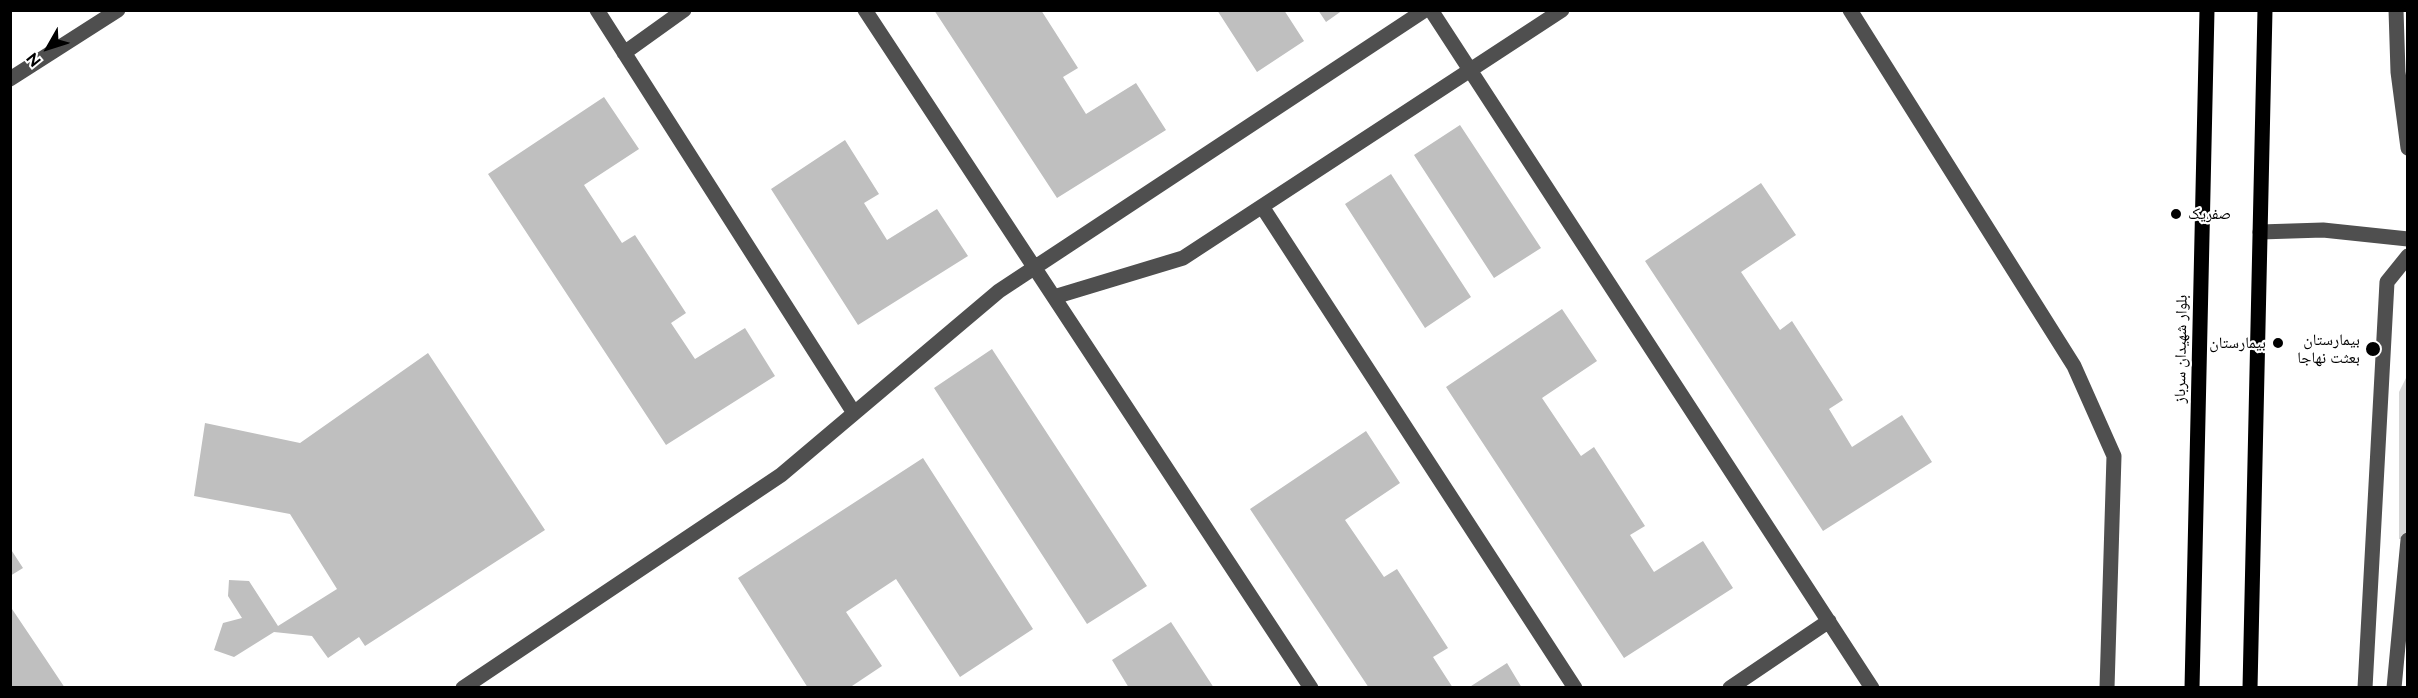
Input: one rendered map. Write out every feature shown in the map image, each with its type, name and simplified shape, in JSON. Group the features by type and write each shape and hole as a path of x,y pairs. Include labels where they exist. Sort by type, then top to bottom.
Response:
{"main road":[{"name":"بلوار شهیدان سرباز","path":"2192,687 2207,10"},
{"path":"2250,687 2265,10"}],"lane":[{"path":"10,80 118,10"},
{"path":"597,10 854,413"},
{"path":"624,53 684,10"},
{"path":"865,10 1311,687"},
{"path":"463,687 781,475 999,291 1425,10"},
{"path":"1431,10 1872,687"},
{"path":"1054,297 1183,258 1263,208 1562,10"},
{"path":"1850,10 2074,366 2114,456 2107,687"},
{"path":"2396,10 2398,72 2408,148"},
{"path":"1263,208 1575,687"},
{"path":"2260,232 2323,230 2408,239"},
{"path":"2365,687 2387,282 2408,256"},
{"path":"2394,687 2408,540"},
{"path":"1730,687 1828,621"}],"shaded area":[{"path":"2407,376 2407,539 2399,539 2399,392"}],"building":[{"path":"934,10 1041,10 1078,68 1063,77 1086,114 1136,83 1166,130 1057,198"},
{"path":"1217,10 1284,10 1304,41 1257,72"},
{"path":"1318,10 1343,10 1326,22"},
{"path":"604,97 639,149 584,185 622,243 635,235 686,313 671,323 695,359 745,328 775,376 666,445 488,174"},
{"path":"1460,125 1541,248 1494,278 1414,155"},
{"path":"845,140 879,194 864,203 887,240 937,209 968,256 858,325 771,189"},
{"path":"1391,174 1471,297 1425,328 1345,204"},
{"path":"1761,183 1796,235 1741,272 1780,330 1792,321 1843,400 1829,409 1852,447 1902,415 1932,462 1823,531 1645,261"},
{"path":"1562,309 1597,361 1542,398 1581,456 1594,447 1645,526 1630,535 1654,572 1703,541 1733,588 1624,658 1446,387"},
{"path":"992,349 1147,586 1087,624 934,388"},
{"path":"428,353 545,530 365,646 359,637 328,658 312,636 274,632 234,657 214,650 223,623 242,618 228,596 229,580 249,581 278,626 337,589 290,514 194,496 205,423 300,443"},
{"path":"1366,431 1400,483 1345,520 1384,577 1397,569 1448,648 1433,657 1453,688 1369,688 1250,509"},
{"path":"923,458 1033,629 960,677 896,579 846,612 882,666 849,688 808,688 738,578"},
{"path":"10,548 23,568 10,576"},
{"path":"10,606 45,658 65,688 10,688"},
{"path":"1171,622 1214,688 1129,688 1112,660"},
{"path":"1507,663 1522,688 1468,688"}],"place":[{"name":"صفریک","path":"2176,214"},
{"name":"بیمارستان","path":"2278,343"},
{"name":"بیمارستان بعثت نهاجا","path":"2373,349"}]}
